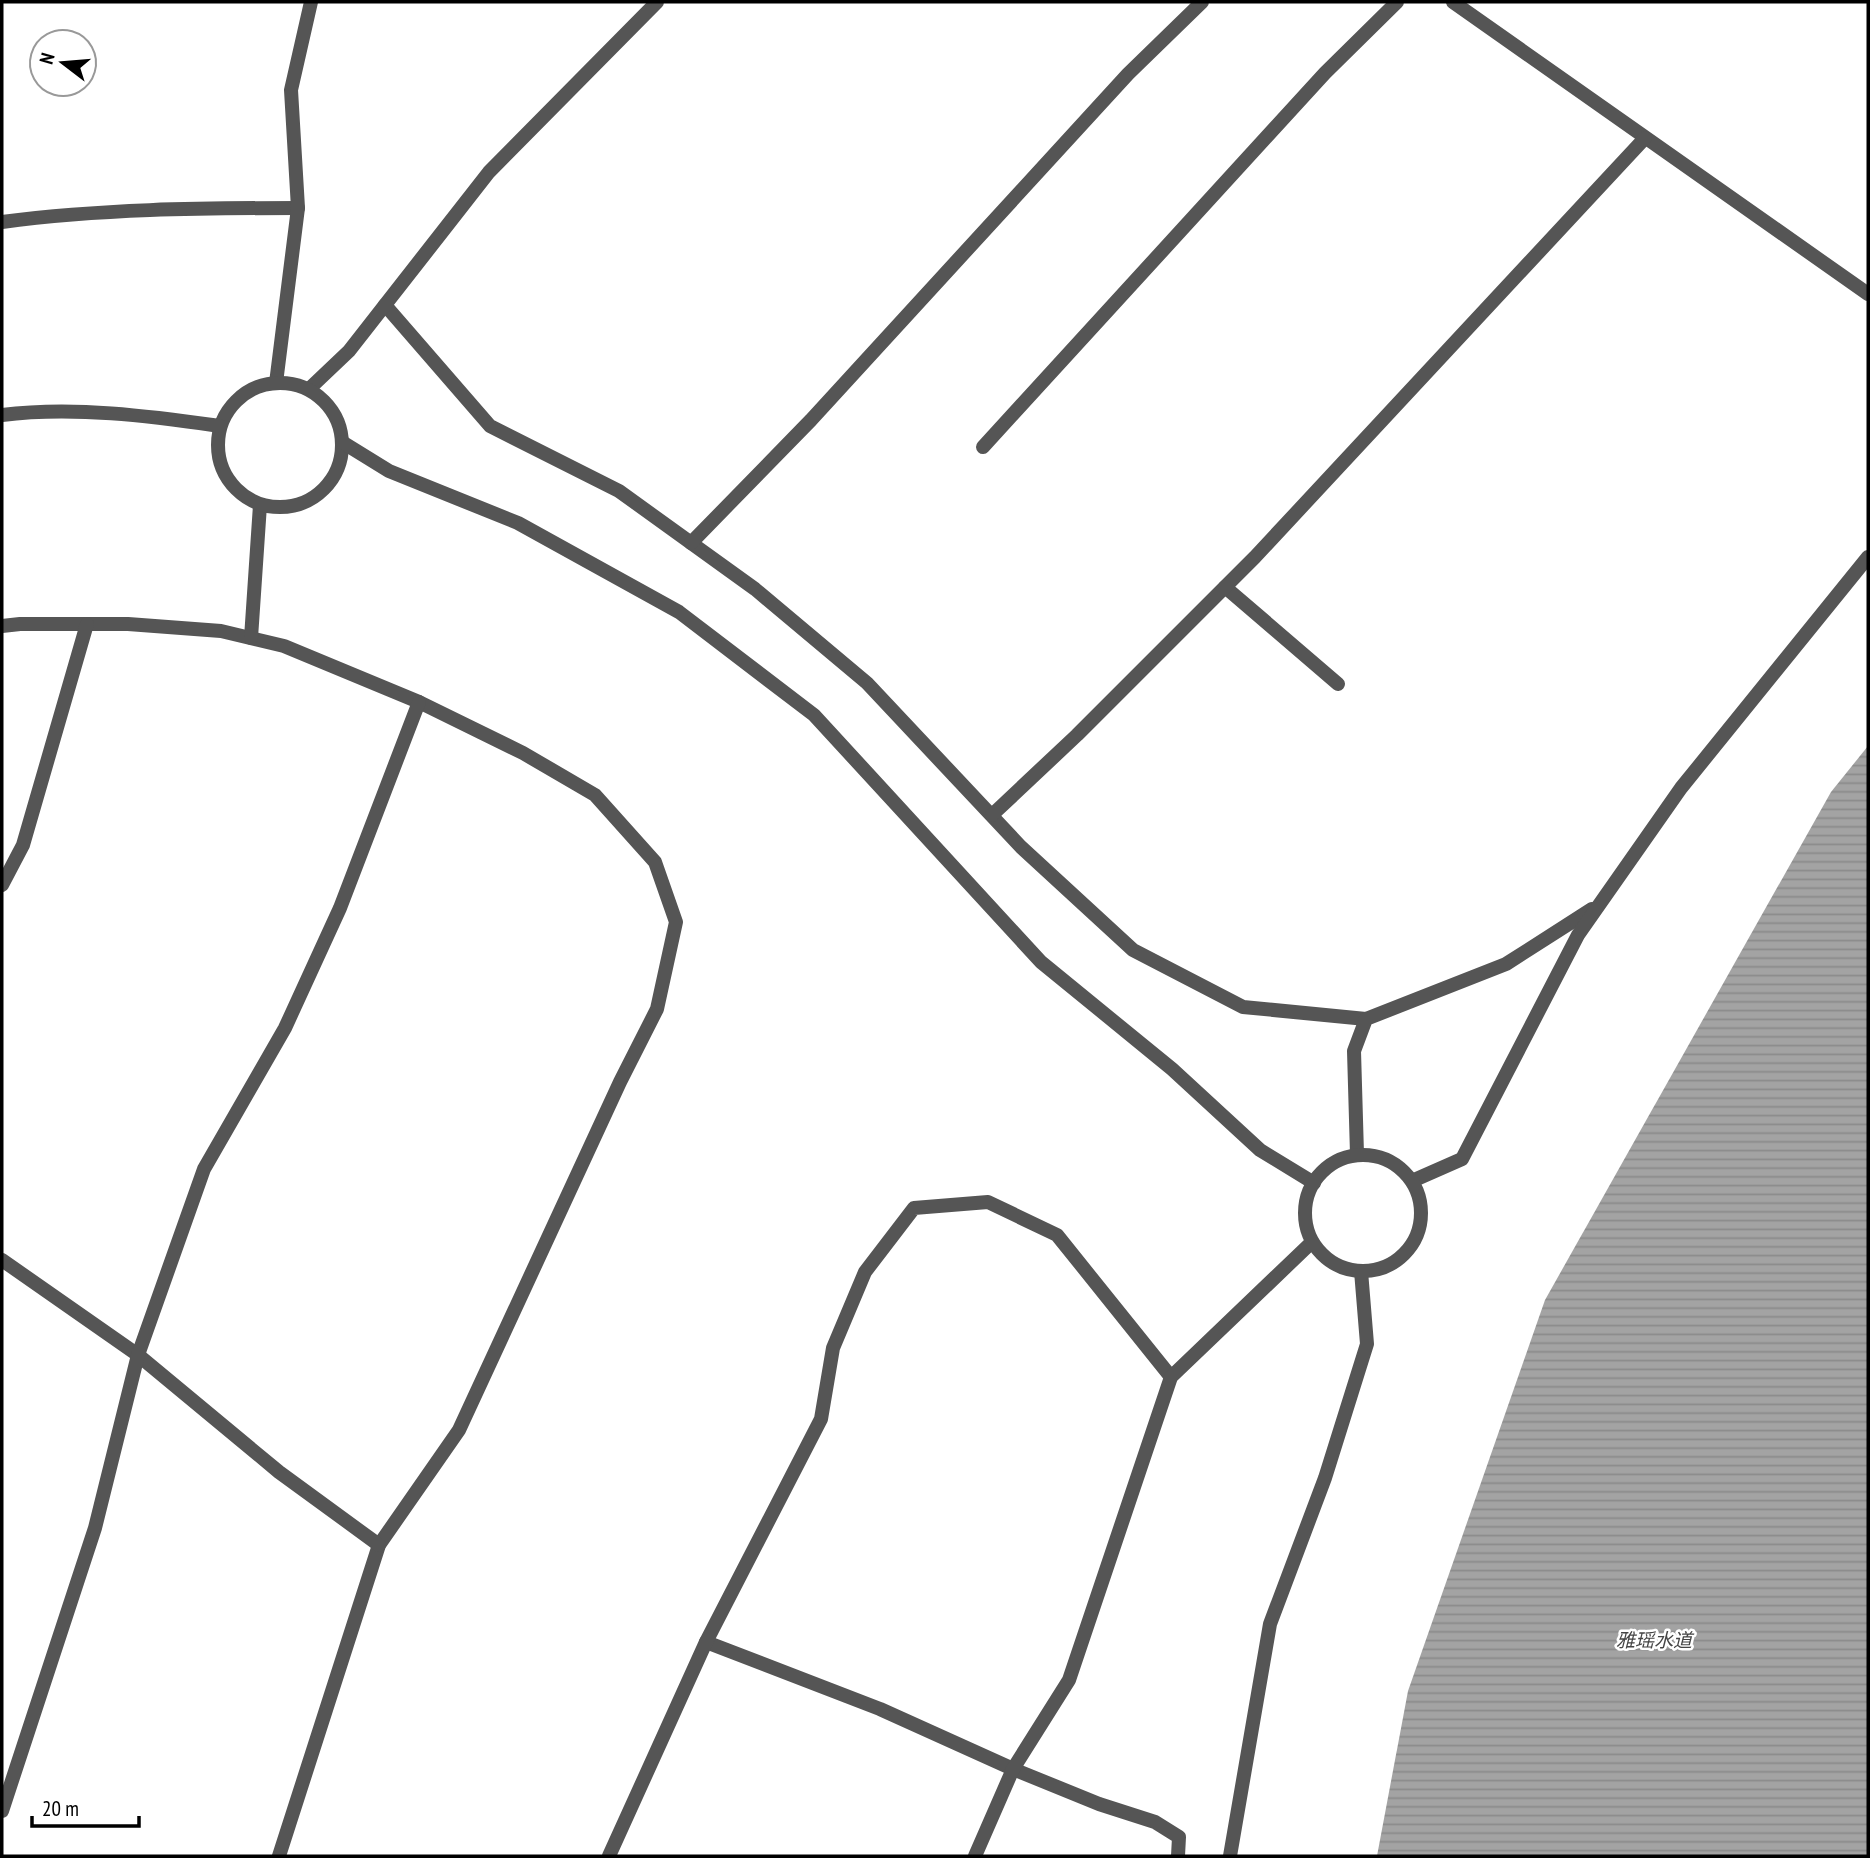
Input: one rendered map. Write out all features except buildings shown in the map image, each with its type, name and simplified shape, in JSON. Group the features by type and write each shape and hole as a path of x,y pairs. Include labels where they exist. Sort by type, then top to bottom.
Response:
{"street":[{"path":"276,383 299,208 291,90 311,2"},
{"path":"309,389 349,351 489,173 656,2"},
{"path":"691,543 811,420 1128,74 1202,2"},
{"path":"982,447 1325,73 1396,2"},
{"path":"1453,2 1868,294"},
{"path":"992,815 1077,735 1225,587 1644,138"},
{"path":"2,222 190,208 299,208"},
{"path":"386,305 490,426 619,491 755,589 867,683 1021,847 1133,950 1243,1007 1366,1019 1506,964 1599,905"},
{"path":"267,383 288,383 309,389 326,403 332,412 342,442 339,464 329,483 303,504 282,509 260,505 241,495 226,479 218,458 220,426 230,407 247,392 267,383"},
{"path":"2,415 29,411 150,416 220,426"},
{"path":"342,442 388,471 518,523 690,620 814,715 1041,962 1172,1069 1260,1150 1314,1183"},
{"path":"251,639 260,505"},
{"path":"1412,1181 1462,1159 1578,935 1681,788 1868,557"},
{"path":"1225,587 1338,684"},
{"path":"2,885 23,845 87,624"},
{"path":"2,626 128,624 220,631 285,646 419,702 523,753 595,796 655,862 676,922 657,1009 459,1430 379,1545 279,1856"},
{"path":"2,1811 95,1528 138,1355 204,1169 285,1028 340,908 419,702"},
{"path":"1357,1154 1354,1051 1366,1019"},
{"path":"1357,1154 1377,1156 1396,1163 1412,1181 1422,1205 1421,1225 1413,1244 1399,1259 1361,1271 1343,1268 1325,1258 1312,1242 1306,1222 1306,1202 1321,1172 1338,1160 1357,1154"},
{"path":"609,1856 706,1642 821,1419 833,1348 865,1272 914,1208 988,1202 1057,1235 1171,1377"},
{"path":"975,1856 1013,1769 1069,1680 1171,1377 1312,1242"},
{"path":"2,1260 138,1355 279,1472 379,1545"},
{"path":"1230,1856 1270,1624 1325,1478 1367,1343 1361,1271"},
{"path":"706,1642 880,1709 1013,1769 1099,1804 1155,1822 1179,1837 1178,1856"}],"water":[{"name":"雅瑶水道","path":"1868,746 1868,1856 1377,1856 1408,1691 1545,1300 1831,792"}]}
